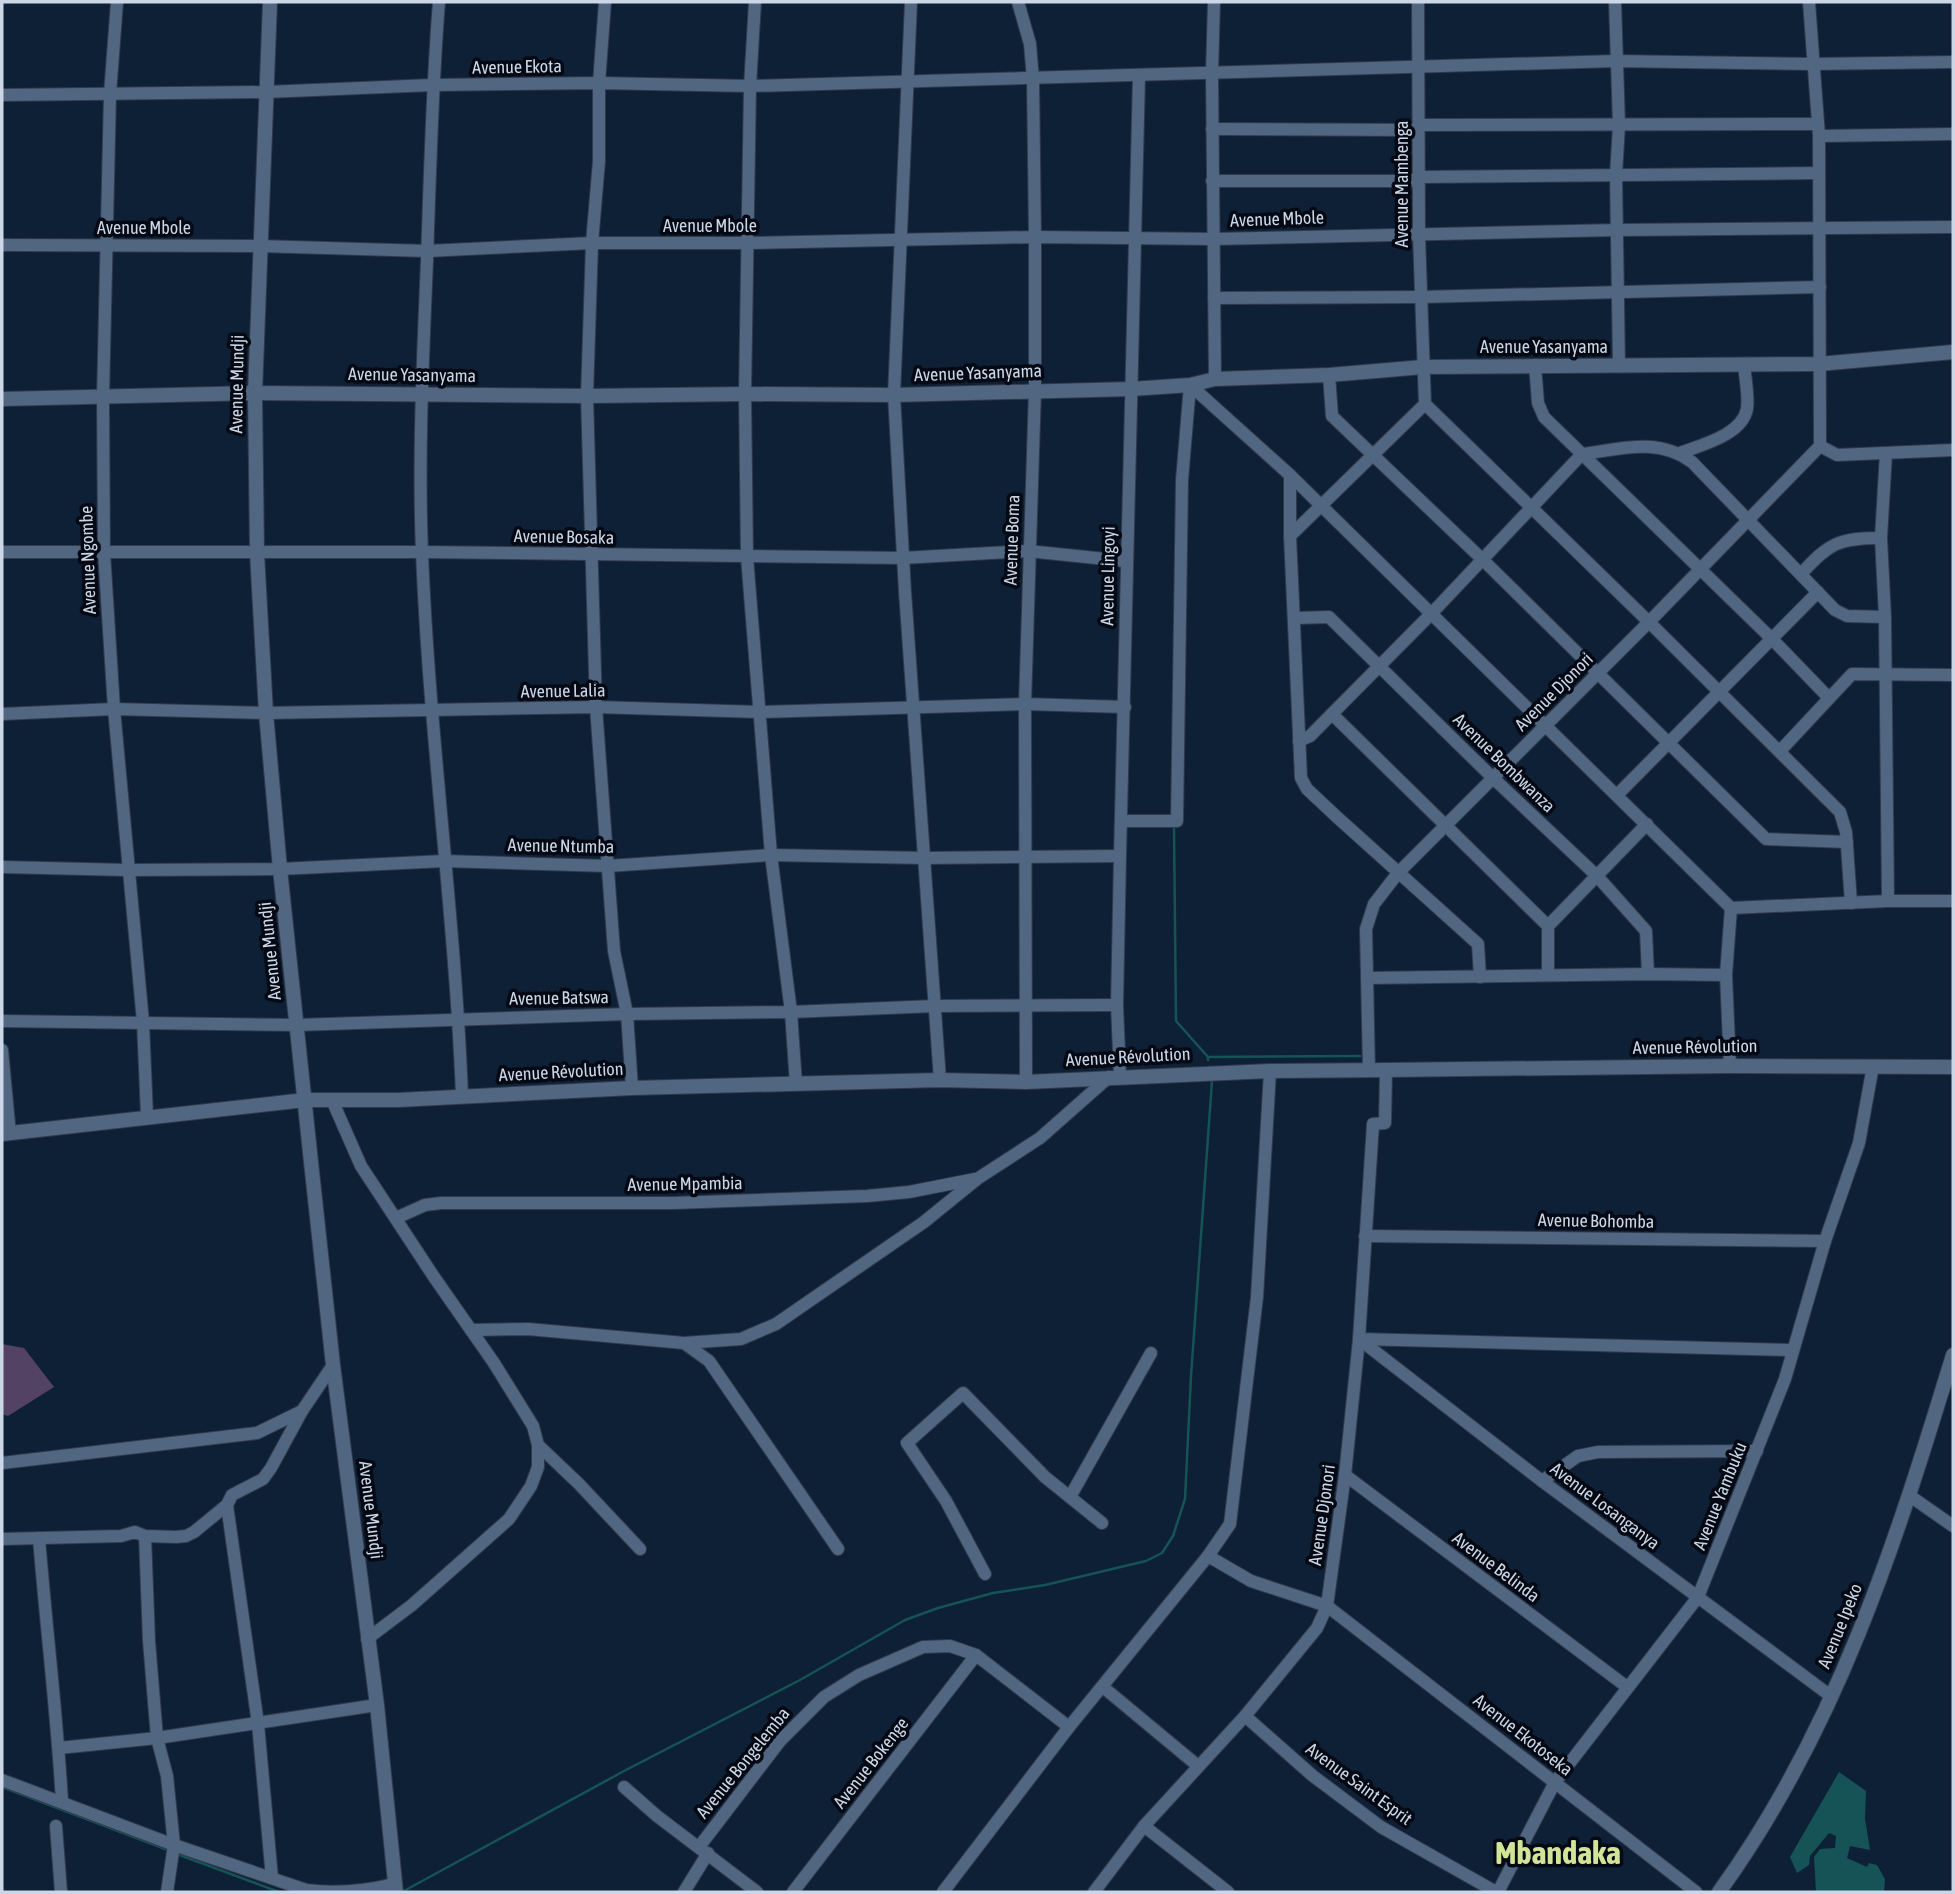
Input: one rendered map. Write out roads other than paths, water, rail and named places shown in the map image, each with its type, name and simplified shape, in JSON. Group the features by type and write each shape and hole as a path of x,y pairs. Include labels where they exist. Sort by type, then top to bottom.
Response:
{"street":[{"name":"Avenue Ngombe","path":"117,2 110,94 103,398 104,552 127,870 143,1022 147,1116"},
{"name":"Avenue Mundji","path":"270,2 255,393 257,553 266,713 280,869 334,1365 377,1704 395,1888"},
{"path":"439,2 432,85 422,393 422,552 444,861 459,1018 462,1097"},
{"path":"605,2 599,83 599,161 592,243 587,397 596,707 614,951 627,1014 632,1088"},
{"path":"755,2 750,86 745,394 747,557 771,856 791,1012 796,1084"},
{"path":"911,2 894,395 902,558 940,1080"},
{"name":"Avenue Boma","path":"1018,2 1030,44 1033,79 1035,237 1035,390 1025,704 1026,1082"},
{"path":"1214,2 1212,181 1215,379"},
{"name":"Avenue Mambenga","path":"1418,2 1419,236 1425,404"},
{"path":"1615,2 1619,124 1616,175 1620,292 1619,366"},
{"path":"1810,2 1812,64 1819,130 1820,446 1838,455 1953,450"},
{"name":"Avenue Ekota","path":"2,96 265,92 432,85 599,83 750,86 1615,61 1812,64 1953,61"},
{"name":"Avenue Lingoyi","path":"1115,1076 1125,707 1125,561 1139,76"},
{"path":"1212,129 1416,130 1419,125 1619,124 1953,134"},
{"path":"1212,181 1411,181 1419,177 1819,173"},
{"name":"Avenue Mbole","path":"2,245 259,246 427,251 592,243 749,243 1035,237 1213,239 1618,230 1953,227"},
{"path":"1214,298 1421,297 1820,287"},
{"name":"Avenue Yasanyama","path":"2,399 255,393 587,397 894,395 1131,389 1190,385 1215,379 1329,375 1423,367 1819,364 1953,352"},
{"path":"1680,453 1722,438 1742,419 1747,408 1744,364"},
{"path":"1535,365 1538,403 1544,417 1829,698"},
{"path":"1329,375 1332,416 1483,560 1766,839 1847,842"},
{"path":"1190,385 1290,475 1545,727 1618,794 1731,908 1953,901"},
{"path":"1121,821 1177,821 1182,480 1190,385"},
{"path":"1290,536 1425,404 1840,813 1846,832 1851,903"},
{"path":"1299,741 1310,736 1432,614 1582,454 1650,446 1665,447 1680,453 1692,462 1842,615 1885,617"},
{"name":"Avenue Djonori","path":"1369,1070 1366,929 1374,904 1398,873 1820,446"},
{"path":"1886,453 1881,538 1885,617 1888,901"},
{"path":"1290,475 1299,768 1307,789 1478,944 1480,977"},
{"path":"1801,574 1819,554 1834,545 1855,538 1881,538"},
{"name":"Avenue Bosaka","path":"2,552 422,552 902,558 1028,551 1125,561"},
{"path":"1618,794 1818,592"},
{"name":"Avenue Bombwanza","path":"1295,618 1329,617 1597,876 1646,931 1648,974"},
{"path":"1780,751 1853,674 1953,675"},
{"name":"Avenue Lalia","path":"2,714 114,709 266,713 596,707 760,712 1025,704 1125,707"},
{"path":"1332,713 1548,926"},
{"path":"1548,975 1548,926 1647,824"},
{"name":"Avenue Ntumba","path":"2,867 127,870 280,869 444,861 608,866 771,856 1120,856"},
{"path":"1730,1066 1726,975 1731,908"},
{"path":"1367,978 1726,975"},
{"name":"Avenue Batswa","path":"2,1021 297,1025 459,1018 791,1012 935,1006 1117,1005"},
{"path":"2,1050 6,1134"},
{"name":"Avenue Révolution","path":"6,1134 305,1100 398,1100 632,1088 940,1080 1026,1082 1270,1071 1730,1066 1953,1067"},
{"name":"Avenue Yambuku","path":"1497,1892 1555,1782 1698,1597 1785,1379 1825,1241 1859,1143 1873,1066"},
{"name":"Avenue Djonori","path":"1094,1892 1144,1826 1245,1716 1317,1628 1327,1606 1345,1475 1359,1339 1373,1124 1385,1123 1386,1070"},
{"path":"943,1892 1069,1727 1208,1556 1230,1524 1257,1297 1270,1071"},
{"path":"471,1330 528,1329 684,1343 741,1339 776,1324 924,1222 977,1179 1040,1139 1115,1076"},
{"path":"332,1100 361,1166 533,1426 538,1445 538,1467 531,1486 509,1519 412,1605 367,1639"},
{"name":"Avenue Mpambia","path":"396,1218 425,1205 440,1203 673,1203 867,1196 909,1192 977,1179"},
{"name":"Avenue Bohomba","path":"1365,1236 1825,1241"},
{"path":"1359,1339 1792,1350"},
{"name":"Avenue Losanganya","path":"1359,1339 1542,1481 1832,1698"},
{"path":"684,1343 709,1361 838,1549"},
{"path":"1070,1497 1151,1353"},
{"name":"Avenue Ipeko","path":"1719,1892 1765,1824 1817,1731 1851,1656 1910,1496 1953,1355"},
{"path":"2,1539 121,1536 135,1532 145,1536 186,1536 227,1505 232,1495 263,1479 302,1411 334,1365"},
{"path":"985,1574 946,1501 907,1443 966,1393 1045,1477 1102,1523"},
{"path":"2,1463 257,1433 302,1411"},
{"path":"538,1445 640,1549"},
{"path":"1542,1481 1578,1456 1598,1452 1757,1451"},
{"name":"Avenue Belinda","path":"1345,1475 1627,1687"},
{"path":"1910,1496 1953,1526"},
{"path":"227,1505 258,1724 272,1878"},
{"path":"145,1536 149,1641 157,1738 167,1776 174,1845 167,1892"},
{"path":"39,1538 62,1802"},
{"path":"1208,1556 1262,1586 1327,1606"},
{"name":"Avenue Ekotoseka","path":"1327,1606 1696,1892"},
{"name":"Avenue Bongelemba","path":"684,1892 703,1850 780,1741 824,1697 859,1675 923,1647 950,1646 976,1655 1069,1727"},
{"name":"Avenue Bokenge","path":"793,1892 976,1655"},
{"path":"1102,1688 1198,1766"},
{"path":"59,1748 157,1738 377,1704"},
{"name":"Avenue Saint Esprit","path":"1245,1716 1313,1776 1381,1827 1497,1892"},
{"path":"2,1780 174,1845 306,1890 322,1892 395,1888"},
{"path":"624,1787 657,1816 757,1892"},
{"path":"56,1826 61,1892"},
{"path":"1144,1826 1228,1892"}],"waterway":[{"path":"1174,829 1176,1021 1208,1057"},
{"path":"1208,1060 1208,1057 1360,1056"},
{"path":"402,1892 624,1771 800,1680 905,1620 993,1593 1045,1585 1146,1561 1162,1553 1173,1536 1185,1499 1212,1081"},
{"path":"2,1787 168,1850"},
{"path":"177,1854 279,1892"}],"district":[{"name":"Mbandaka","path":"1558,1853"}]}
